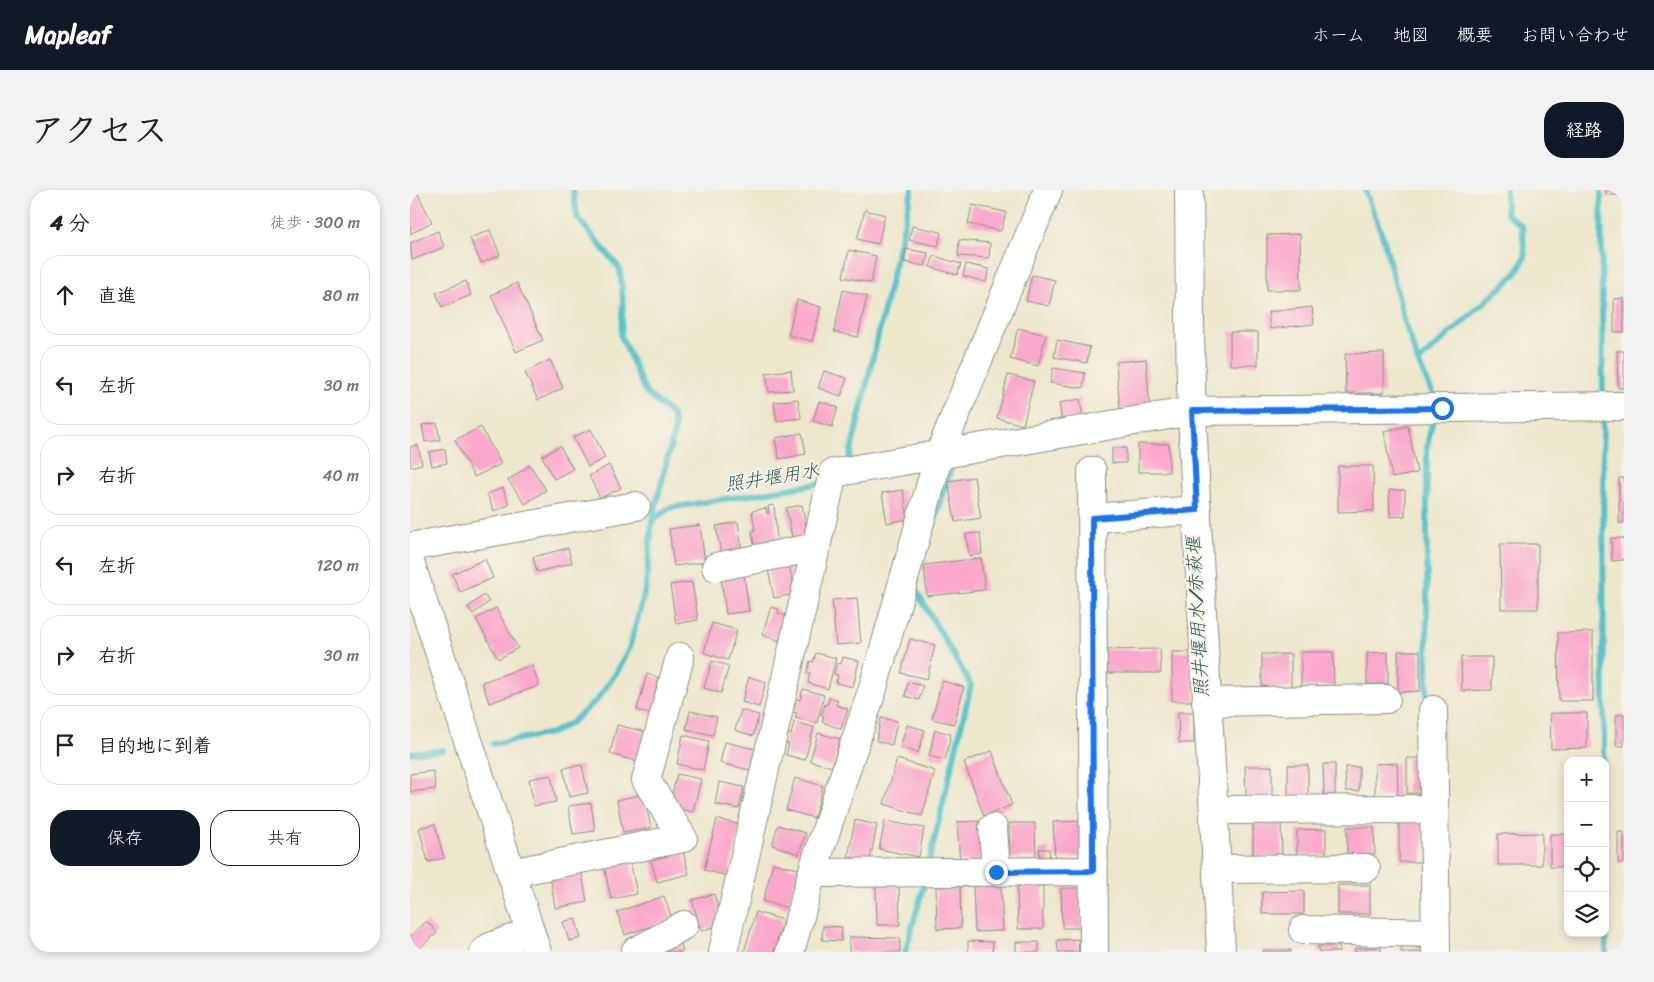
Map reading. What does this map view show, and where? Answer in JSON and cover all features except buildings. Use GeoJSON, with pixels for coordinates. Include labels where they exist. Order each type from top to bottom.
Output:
{"type":"FeatureCollection","features":[{"type":"Feature","properties":{"kind":"street"},"geometry":{"type":"LineString","coordinates":[[790,952],[812,873],[873,688],[939,455],[1048,190]]}},
{"type":"Feature","properties":{"kind":"street"},"geometry":{"type":"LineString","coordinates":[[1189,190],[1192,411],[1206,702],[1215,810],[1221,952]]}},
{"type":"Feature","properties":{"kind":"street"},"geometry":{"type":"LineString","coordinates":[[723,952],[833,473],[1192,411],[1624,406]]}},
{"type":"Feature","properties":{"kind":"street"},"geometry":{"type":"LineString","coordinates":[[1092,471],[1094,952]]}},
{"type":"Feature","properties":{"kind":"street"},"geometry":{"type":"LineString","coordinates":[[410,548],[636,506]]}},
{"type":"Feature","properties":{"kind":"street"},"geometry":{"type":"LineString","coordinates":[[1092,518],[1197,510]]}},
{"type":"Feature","properties":{"kind":"street"},"geometry":{"type":"LineString","coordinates":[[716,567],[816,547]]}},
{"type":"Feature","properties":{"kind":"street"},"geometry":{"type":"LineString","coordinates":[[410,562],[533,942],[490,947],[484,952]]}},
{"type":"Feature","properties":{"kind":"street"},"geometry":{"type":"LineString","coordinates":[[510,873],[684,838],[646,780],[680,657]]}},
{"type":"Feature","properties":{"kind":"street"},"geometry":{"type":"LineString","coordinates":[[1206,702],[1386,699]]}},
{"type":"Feature","properties":{"kind":"street"},"geometry":{"type":"LineString","coordinates":[[1303,930],[1436,942],[1433,710]]}},
{"type":"Feature","properties":{"kind":"street"},"geometry":{"type":"LineString","coordinates":[[1215,810],[1434,809]]}},
{"type":"Feature","properties":{"kind":"street"},"geometry":{"type":"LineString","coordinates":[[993,828],[996,872]]}},
{"type":"Feature","properties":{"kind":"street"},"geometry":{"type":"LineString","coordinates":[[1217,869],[1366,868]]}},
{"type":"Feature","properties":{"kind":"street"},"geometry":{"type":"LineString","coordinates":[[812,873],[1093,871]]}},
{"type":"Feature","properties":{"kind":"street"},"geometry":{"type":"LineString","coordinates":[[635,952],[684,925]]}},
{"type":"Feature","properties":{"kind":"waterway"},"geometry":{"type":"LineString","coordinates":[[573,190],[577,217],[620,269],[623,301],[621,336],[646,393],[672,414],[675,428],[652,521]]}},
{"type":"Feature","properties":{"kind":"waterway"},"geometry":{"type":"LineString","coordinates":[[848,464],[912,190]]}},
{"type":"Feature","properties":{"kind":"waterway"},"geometry":{"type":"LineString","coordinates":[[1365,190],[1384,240],[1404,319],[1418,362],[1435,398],[1434,402]]}},
{"type":"Feature","properties":{"kind":"waterway"},"geometry":{"type":"LineString","coordinates":[[1418,362],[1515,275],[1525,257],[1522,226],[1506,213],[1506,190]]}},
{"type":"Feature","properties":{"kind":"waterway"},"geometry":{"type":"LineString","coordinates":[[1601,190],[1603,399]]}},
{"type":"Feature","properties":{"kind":"waterway"},"geometry":{"type":"LineString","coordinates":[[1427,706],[1427,447],[1434,414]]}},
{"type":"Feature","properties":{"kind":"waterway"},"geometry":{"type":"LineString","coordinates":[[1603,414],[1604,757]]}},
{"type":"Feature","properties":{"kind":"waterway"},"geometry":{"type":"LineString","coordinates":[[933,526],[953,463]]}},
{"type":"Feature","properties":{"kind":"waterway","name":"照井堰用水"},"geometry":{"type":"LineString","coordinates":[[493,744],[552,733],[571,723],[597,700],[617,672],[629,649],[646,587],[652,521],[669,508],[824,483]]}},
{"type":"Feature","properties":{"kind":"waterway"},"geometry":{"type":"LineString","coordinates":[[916,581],[914,587],[971,685],[928,866]]}},
{"type":"Feature","properties":{"kind":"waterway","name":"照井堰用水"},"geometry":{"type":"LineString","coordinates":[[410,753],[443,750]]}},
{"type":"Feature","properties":{"kind":"waterway"},"geometry":{"type":"LineString","coordinates":[[905,952],[926,878]]}},
{"type":"Feature","properties":{"kind":"waterway"},"geometry":{"type":"LineString","coordinates":[[1606,937],[1606,952]]}},
{"type":"Feature","properties":{"kind":"route"},"geometry":{"type":"LineString","coordinates":[[996,872],[1093,871],[1092,518],[1197,510],[1192,411],[1442,408]]}},
{"type":"Feature","properties":{"kind":"water label","name":"照井堰用水/赤萩堰"},"geometry":{"type":"Point","coordinates":[1197,617]}}]}
